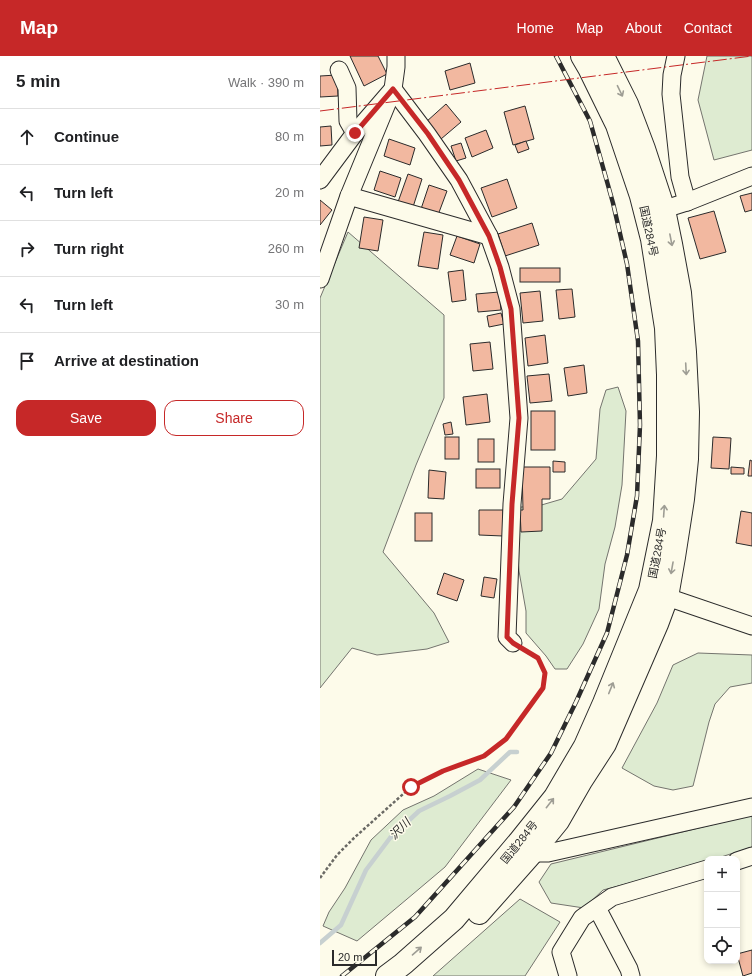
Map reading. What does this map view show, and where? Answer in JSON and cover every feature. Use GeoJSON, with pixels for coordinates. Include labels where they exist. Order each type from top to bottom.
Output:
{"type":"FeatureCollection","features":[{"type":"Feature","properties":{"kind":"highway","name":"国道284号"},"geometry":{"type":"LineString","coordinates":[[387,976],[403,964],[454,919],[526,848],[558,821],[581,781],[605,744],[657,624],[658,593],[674,557],[687,460],[688,412],[680,293],[655,212],[644,149],[627,104],[594,59]]}},
{"type":"Feature","properties":{"kind":"highway","name":"国道284号"},"geometry":{"type":"LineString","coordinates":[[411,976],[459,933],[480,911],[526,848]]}},
{"type":"Feature","properties":{"kind":"street"},"geometry":{"type":"LineString","coordinates":[[320,279],[349,196],[393,89],[396,56]]}},
{"type":"Feature","properties":{"kind":"street"},"geometry":{"type":"LineString","coordinates":[[676,56],[672,75],[671,94],[680,177],[687,202]]}},
{"type":"Feature","properties":{"kind":"street"},"geometry":{"type":"LineString","coordinates":[[340,70],[348,88],[348,121],[355,133]]}},
{"type":"Feature","properties":{"kind":"street"},"geometry":{"type":"LineString","coordinates":[[320,180],[355,133],[393,89]]}},
{"type":"Feature","properties":{"kind":"street"},"geometry":{"type":"LineString","coordinates":[[393,89],[428,134],[459,180],[489,236],[500,267],[511,309],[519,418],[512,504],[507,637],[513,643]]}},
{"type":"Feature","properties":{"kind":"street"},"geometry":{"type":"LineString","coordinates":[[655,212],[687,202],[752,176]]}},
{"type":"Feature","properties":{"kind":"street"},"geometry":{"type":"LineString","coordinates":[[349,196],[489,236]]}},
{"type":"Feature","properties":{"kind":"street"},"geometry":{"type":"LineString","coordinates":[[658,593],[752,626]]}},
{"type":"Feature","properties":{"kind":"street"},"geometry":{"type":"LineString","coordinates":[[526,848],[548,852],[752,807]]}},
{"type":"Feature","properties":{"kind":"street"},"geometry":{"type":"LineString","coordinates":[[740,860],[752,856]]}},
{"type":"Feature","properties":{"kind":"street"},"geometry":{"type":"LineString","coordinates":[[568,976],[561,952],[582,918],[612,897],[704,870]]}},
{"type":"Feature","properties":{"kind":"street"},"geometry":{"type":"LineString","coordinates":[[597,908],[631,976]]}},
{"type":"Feature","properties":{"kind":"path"},"geometry":{"type":"LineString","coordinates":[[320,878],[337,855],[354,838],[411,787],[443,771],[484,756],[506,739],[543,688],[545,673],[538,658],[513,643]]}},
{"type":"Feature","properties":{"kind":"green space"},"geometry":{"type":"Polygon","coordinates":[[[707,56],[752,56],[752,150],[714,160],[698,100],[707,56]]]}},
{"type":"Feature","properties":{"kind":"green space"},"geometry":{"type":"Polygon","coordinates":[[[348,232],[444,315],[444,398],[416,465],[383,552],[434,613],[449,642],[427,649],[377,655],[352,648],[320,688],[320,298],[348,232]]]}},
{"type":"Feature","properties":{"kind":"green space"},"geometry":{"type":"Polygon","coordinates":[[[618,387],[626,411],[622,485],[615,527],[605,564],[599,609],[583,644],[567,669],[555,669],[526,633],[526,611],[519,571],[516,535],[521,507],[538,506],[562,499],[596,459],[600,409],[606,390],[618,387]]]}},
{"type":"Feature","properties":{"kind":"green space"},"geometry":{"type":"Polygon","coordinates":[[[698,653],[752,655],[752,683],[730,687],[715,704],[693,786],[673,790],[654,786],[622,768],[657,703],[673,665],[698,653]]]}},
{"type":"Feature","properties":{"kind":"green space"},"geometry":{"type":"Polygon","coordinates":[[[478,769],[511,780],[445,867],[357,941],[323,926],[329,912],[345,888],[371,840],[403,810],[434,796],[478,769]]]}},
{"type":"Feature","properties":{"kind":"green space"},"geometry":{"type":"Polygon","coordinates":[[[752,815],[752,847],[724,856],[704,856],[704,863],[603,890],[584,908],[551,903],[539,882],[551,864],[752,815]]]}},
{"type":"Feature","properties":{"kind":"green space"},"geometry":{"type":"Polygon","coordinates":[[[520,899],[560,922],[525,976],[433,976],[520,899]]]}},
{"type":"Feature","properties":{"kind":"building"},"geometry":{"type":"Polygon","coordinates":[[[350,56],[378,56],[387,74],[364,86],[350,56]]]}},
{"type":"Feature","properties":{"kind":"building"},"geometry":{"type":"Polygon","coordinates":[[[470,63],[475,83],[450,90],[445,71],[470,63]]]}},
{"type":"Feature","properties":{"kind":"building"},"geometry":{"type":"Polygon","coordinates":[[[337,75],[338,96],[320,97],[320,76],[337,75]]]}},
{"type":"Feature","properties":{"kind":"building"},"geometry":{"type":"Polygon","coordinates":[[[446,104],[461,122],[441,139],[426,122],[446,104]]]}},
{"type":"Feature","properties":{"kind":"building"},"geometry":{"type":"Polygon","coordinates":[[[525,106],[534,139],[513,145],[504,112],[525,106]]]}},
{"type":"Feature","properties":{"kind":"building"},"geometry":{"type":"Polygon","coordinates":[[[331,126],[332,145],[320,146],[320,127],[331,126]]]}},
{"type":"Feature","properties":{"kind":"building"},"geometry":{"type":"Polygon","coordinates":[[[486,130],[493,148],[472,157],[465,138],[486,130]]]}},
{"type":"Feature","properties":{"kind":"building"},"geometry":{"type":"Polygon","coordinates":[[[389,139],[415,148],[410,165],[384,156],[389,139]]]}},
{"type":"Feature","properties":{"kind":"building"},"geometry":{"type":"Polygon","coordinates":[[[526,141],[529,149],[518,153],[515,145],[526,141]]]}},
{"type":"Feature","properties":{"kind":"building"},"geometry":{"type":"Polygon","coordinates":[[[461,143],[466,158],[456,161],[451,146],[461,143]]]}},
{"type":"Feature","properties":{"kind":"building"},"geometry":{"type":"Polygon","coordinates":[[[380,171],[401,178],[395,197],[374,190],[380,171]]]}},
{"type":"Feature","properties":{"kind":"building"},"geometry":{"type":"Polygon","coordinates":[[[408,174],[422,179],[413,207],[398,202],[408,174]]]}},
{"type":"Feature","properties":{"kind":"building"},"geometry":{"type":"Polygon","coordinates":[[[507,179],[517,208],[492,217],[481,188],[507,179]]]}},
{"type":"Feature","properties":{"kind":"building"},"geometry":{"type":"Polygon","coordinates":[[[429,185],[447,191],[438,215],[421,209],[429,185]]]}},
{"type":"Feature","properties":{"kind":"building"},"geometry":{"type":"Polygon","coordinates":[[[752,193],[752,210],[745,212],[740,196],[752,193]]]}},
{"type":"Feature","properties":{"kind":"building"},"geometry":{"type":"Polygon","coordinates":[[[320,200],[332,210],[320,225],[320,200]]]}},
{"type":"Feature","properties":{"kind":"building"},"geometry":{"type":"Polygon","coordinates":[[[714,211],[726,252],[700,259],[688,218],[714,211]]]}},
{"type":"Feature","properties":{"kind":"building"},"geometry":{"type":"Polygon","coordinates":[[[364,217],[383,220],[378,251],[359,248],[364,217]]]}},
{"type":"Feature","properties":{"kind":"building"},"geometry":{"type":"Polygon","coordinates":[[[532,223],[539,245],[505,256],[498,234],[532,223]]]}},
{"type":"Feature","properties":{"kind":"building"},"geometry":{"type":"Polygon","coordinates":[[[424,232],[443,235],[438,269],[418,266],[424,232]]]}},
{"type":"Feature","properties":{"kind":"building"},"geometry":{"type":"Polygon","coordinates":[[[457,236],[480,244],[474,263],[450,255],[457,236]]]}},
{"type":"Feature","properties":{"kind":"building"},"geometry":{"type":"Polygon","coordinates":[[[520,268],[560,268],[560,282],[520,282],[520,268]]]}},
{"type":"Feature","properties":{"kind":"building"},"geometry":{"type":"Polygon","coordinates":[[[463,270],[466,300],[452,302],[448,272],[463,270]]]}},
{"type":"Feature","properties":{"kind":"building"},"geometry":{"type":"Polygon","coordinates":[[[572,289],[575,317],[559,319],[556,290],[572,289]]]}},
{"type":"Feature","properties":{"kind":"building"},"geometry":{"type":"Polygon","coordinates":[[[540,291],[543,321],[523,323],[520,293],[540,291]]]}},
{"type":"Feature","properties":{"kind":"building"},"geometry":{"type":"Polygon","coordinates":[[[499,292],[501,310],[478,312],[476,294],[499,292]]]}},
{"type":"Feature","properties":{"kind":"building"},"geometry":{"type":"Polygon","coordinates":[[[501,313],[504,324],[489,327],[487,316],[501,313]]]}},
{"type":"Feature","properties":{"kind":"building"},"geometry":{"type":"Polygon","coordinates":[[[545,335],[548,363],[528,366],[525,338],[545,335]]]}},
{"type":"Feature","properties":{"kind":"building"},"geometry":{"type":"Polygon","coordinates":[[[490,342],[493,369],[473,371],[470,344],[490,342]]]}},
{"type":"Feature","properties":{"kind":"building"},"geometry":{"type":"Polygon","coordinates":[[[584,365],[587,393],[568,396],[564,368],[584,365]]]}},
{"type":"Feature","properties":{"kind":"building"},"geometry":{"type":"Polygon","coordinates":[[[549,374],[552,401],[530,403],[527,376],[549,374]]]}},
{"type":"Feature","properties":{"kind":"building"},"geometry":{"type":"Polygon","coordinates":[[[487,394],[490,422],[466,425],[463,397],[487,394]]]}},
{"type":"Feature","properties":{"kind":"building"},"geometry":{"type":"Polygon","coordinates":[[[531,411],[555,411],[555,450],[531,450],[531,411]]]}},
{"type":"Feature","properties":{"kind":"building"},"geometry":{"type":"Polygon","coordinates":[[[451,422],[453,434],[445,435],[443,424],[451,422]]]}},
{"type":"Feature","properties":{"kind":"building"},"geometry":{"type":"Polygon","coordinates":[[[445,437],[459,437],[459,459],[445,459],[445,437]]]}},
{"type":"Feature","properties":{"kind":"building"},"geometry":{"type":"Polygon","coordinates":[[[713,437],[731,438],[729,469],[711,468],[713,437]]]}},
{"type":"Feature","properties":{"kind":"building"},"geometry":{"type":"Polygon","coordinates":[[[478,439],[494,439],[494,462],[478,462],[478,439]]]}},
{"type":"Feature","properties":{"kind":"building"},"geometry":{"type":"Polygon","coordinates":[[[750,460],[752,461],[752,476],[748,476],[750,460]]]}},
{"type":"Feature","properties":{"kind":"building"},"geometry":{"type":"Polygon","coordinates":[[[553,461],[565,462],[565,472],[553,472],[553,461]]]}},
{"type":"Feature","properties":{"kind":"building"},"geometry":{"type":"Polygon","coordinates":[[[522,467],[550,467],[550,499],[542,499],[542,531],[521,532],[520,510],[523,510],[522,467]]]}},
{"type":"Feature","properties":{"kind":"building"},"geometry":{"type":"Polygon","coordinates":[[[731,467],[744,468],[744,474],[731,474],[731,467]]]}},
{"type":"Feature","properties":{"kind":"building"},"geometry":{"type":"Polygon","coordinates":[[[476,469],[500,469],[500,488],[476,488],[476,469]]]}},
{"type":"Feature","properties":{"kind":"building"},"geometry":{"type":"Polygon","coordinates":[[[429,470],[446,472],[444,499],[428,498],[429,470]]]}},
{"type":"Feature","properties":{"kind":"building"},"geometry":{"type":"Polygon","coordinates":[[[479,510],[503,510],[503,536],[479,535],[479,510]]]}},
{"type":"Feature","properties":{"kind":"building"},"geometry":{"type":"Polygon","coordinates":[[[741,511],[752,513],[752,546],[736,543],[741,511]]]}},
{"type":"Feature","properties":{"kind":"building"},"geometry":{"type":"Polygon","coordinates":[[[415,513],[432,513],[432,541],[415,541],[415,513]]]}},
{"type":"Feature","properties":{"kind":"building"},"geometry":{"type":"Polygon","coordinates":[[[444,573],[464,580],[457,601],[437,594],[444,573]]]}},
{"type":"Feature","properties":{"kind":"building"},"geometry":{"type":"Polygon","coordinates":[[[484,577],[497,579],[494,598],[481,596],[484,577]]]}},
{"type":"Feature","properties":{"kind":"building"},"geometry":{"type":"Polygon","coordinates":[[[752,950],[752,973],[743,976],[740,964],[740,953],[752,950]]]}},
{"type":"Feature","properties":{"kind":"waterway","name":"沢川"},"geometry":{"type":"LineString","coordinates":[[320,943],[341,925],[366,870],[390,838],[419,811],[480,780],[510,752],[517,752]]}},
{"type":"Feature","properties":{"kind":"railway"},"geometry":{"type":"LineString","coordinates":[[342,976],[415,917],[514,807],[551,753],[607,633],[627,555],[637,496],[640,425],[638,341],[627,264],[613,203],[590,121],[556,56]]}},
{"type":"Feature","properties":{"kind":"power"},"geometry":{"type":"LineString","coordinates":[[320,111],[752,56]]}},
{"type":"Feature","properties":{"kind":"route"},"geometry":{"type":"LineString","coordinates":[[355,133],[393,89],[428,134],[459,180],[489,236],[500,267],[511,309],[519,418],[512,504],[507,637],[513,643],[538,658],[545,673],[543,688],[506,739],[484,756],[443,771],[411,787]]}}]}
